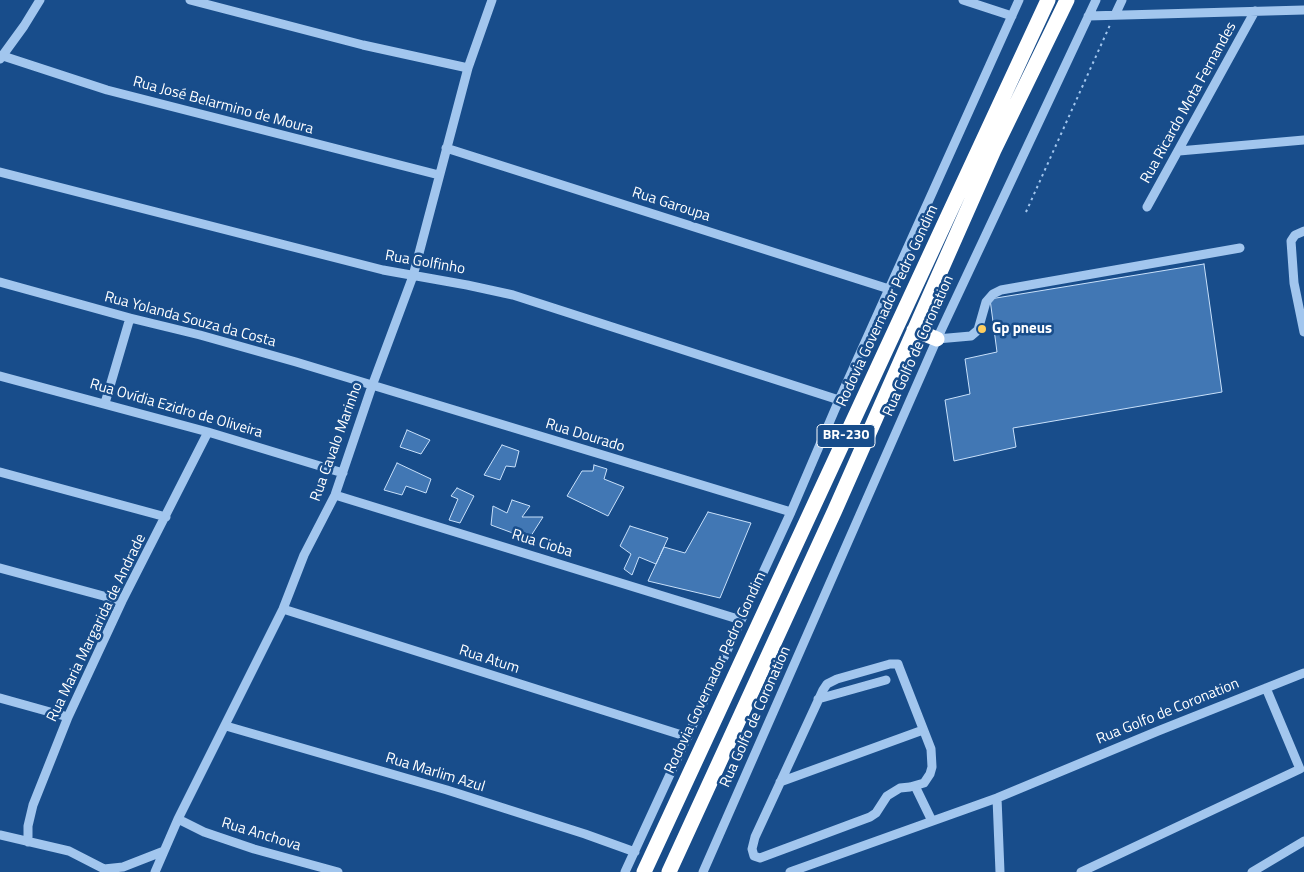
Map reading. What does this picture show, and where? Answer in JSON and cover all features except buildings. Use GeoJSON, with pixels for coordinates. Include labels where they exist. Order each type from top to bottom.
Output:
{"type":"FeatureCollection","features":[{"type":"Feature","properties":{"kind":"highway","name":"Rodovia Governador Pedro Gondim"},"geometry":{"type":"LineString","coordinates":[[644,872],[1048,0]]}},
{"type":"Feature","properties":{"kind":"highway","name":"BR-230"},"geometry":{"type":"LineString","coordinates":[[669,872],[835,510],[994,150],[1067,0]]}},
{"type":"Feature","properties":{"kind":"highway"},"geometry":{"type":"LineString","coordinates":[[914,330],[937,339]]}},
{"type":"Feature","properties":{"kind":"street"},"geometry":{"type":"LineString","coordinates":[[1,57],[40,0]]}},
{"type":"Feature","properties":{"kind":"street"},"geometry":{"type":"LineString","coordinates":[[190,0],[363,45],[468,68]]}},
{"type":"Feature","properties":{"kind":"street","name":"Rua Cavalo Marinho"},"geometry":{"type":"LineString","coordinates":[[155,872],[178,819],[283,609],[304,555],[335,496],[372,386],[413,276],[468,68],[492,0]]}},
{"type":"Feature","properties":{"kind":"street"},"geometry":{"type":"LineString","coordinates":[[963,0],[1012,16]]}},
{"type":"Feature","properties":{"kind":"street"},"geometry":{"type":"LineString","coordinates":[[625,872],[791,512],[888,289],[1019,0]]}},
{"type":"Feature","properties":{"kind":"street","name":"Rua Golfo de Coronation"},"geometry":{"type":"LineString","coordinates":[[703,872],[937,339],[1096,0]]}},
{"type":"Feature","properties":{"kind":"street"},"geometry":{"type":"LineString","coordinates":[[1115,15],[1122,0]]}},
{"type":"Feature","properties":{"kind":"street"},"geometry":{"type":"LineString","coordinates":[[1088,16],[1304,10]]}},
{"type":"Feature","properties":{"kind":"street","name":"Rua Ricardo Mota Fernandes"},"geometry":{"type":"LineString","coordinates":[[1147,207],[1255,11]]}},
{"type":"Feature","properties":{"kind":"street","name":"Rua José Belarmino de Moura"},"geometry":{"type":"LineString","coordinates":[[1,57],[107,90],[439,175]]}},
{"type":"Feature","properties":{"kind":"street"},"geometry":{"type":"LineString","coordinates":[[1179,152],[1304,141]]}},
{"type":"Feature","properties":{"kind":"street","name":"Rua Garoupa"},"geometry":{"type":"LineString","coordinates":[[446,148],[888,289]]}},
{"type":"Feature","properties":{"kind":"street","name":"Rua Golfinho"},"geometry":{"type":"LineString","coordinates":[[0,172],[373,268],[467,284],[513,295],[839,400]]}},
{"type":"Feature","properties":{"kind":"street"},"geometry":{"type":"LineString","coordinates":[[1304,231],[1295,235],[1291,241],[1291,251],[1294,282],[1304,332]]}},
{"type":"Feature","properties":{"kind":"street"},"geometry":{"type":"LineString","coordinates":[[937,339],[971,336],[978,330],[986,302],[993,294],[1001,290],[1240,248]]}},
{"type":"Feature","properties":{"kind":"street","name":"Rua Yolanda Souza da Costa"},"geometry":{"type":"LineString","coordinates":[[0,282],[200,335],[372,386]]}},
{"type":"Feature","properties":{"kind":"street"},"geometry":{"type":"LineString","coordinates":[[105,403],[130,318]]}},
{"type":"Feature","properties":{"kind":"street","name":"Rua Ovídia Ezidro de Oliveira"},"geometry":{"type":"LineString","coordinates":[[0,376],[208,432],[343,473]]}},
{"type":"Feature","properties":{"kind":"street","name":"Rua Dourado"},"geometry":{"type":"LineString","coordinates":[[372,386],[791,512]]}},
{"type":"Feature","properties":{"kind":"street","name":"Rua Maria Margarida de Andrade"},"geometry":{"type":"LineString","coordinates":[[28,842],[28,826],[33,804],[68,717],[122,601],[208,432]]}},
{"type":"Feature","properties":{"kind":"street"},"geometry":{"type":"LineString","coordinates":[[0,472],[166,517]]}},
{"type":"Feature","properties":{"kind":"street","name":"Rua Cioba"},"geometry":{"type":"LineString","coordinates":[[335,496],[741,620]]}},
{"type":"Feature","properties":{"kind":"street"},"geometry":{"type":"LineString","coordinates":[[0,568],[122,601]]}},
{"type":"Feature","properties":{"kind":"street","name":"Rua Atum"},"geometry":{"type":"LineString","coordinates":[[283,609],[688,737]]}},
{"type":"Feature","properties":{"kind":"street"},"geometry":{"type":"LineString","coordinates":[[890,664],[898,664],[924,730],[931,749],[932,767],[924,783],[900,788],[887,796],[876,813],[870,817],[760,858],[754,856],[752,849],[755,837],[827,684],[837,679],[890,664]]}},
{"type":"Feature","properties":{"kind":"street","name":"Rua Golfo de Coronation"},"geometry":{"type":"LineString","coordinates":[[790,872],[997,798],[1304,673]]}},
{"type":"Feature","properties":{"kind":"street"},"geometry":{"type":"LineString","coordinates":[[818,700],[886,680]]}},
{"type":"Feature","properties":{"kind":"street"},"geometry":{"type":"LineString","coordinates":[[1081,872],[1300,769],[1266,688]]}},
{"type":"Feature","properties":{"kind":"street"},"geometry":{"type":"LineString","coordinates":[[0,698],[68,717]]}},
{"type":"Feature","properties":{"kind":"street","name":"Rua Marlim Azul"},"geometry":{"type":"LineString","coordinates":[[226,726],[456,793],[635,852]]}},
{"type":"Feature","properties":{"kind":"street"},"geometry":{"type":"LineString","coordinates":[[780,782],[924,730]]}},
{"type":"Feature","properties":{"kind":"street"},"geometry":{"type":"LineString","coordinates":[[915,786],[932,821]]}},
{"type":"Feature","properties":{"kind":"street"},"geometry":{"type":"LineString","coordinates":[[997,798],[1000,872]]}},
{"type":"Feature","properties":{"kind":"street","name":"Rua Anchova"},"geometry":{"type":"LineString","coordinates":[[178,819],[204,832],[254,849],[338,872]]}},
{"type":"Feature","properties":{"kind":"street"},"geometry":{"type":"LineString","coordinates":[[0,835],[69,851],[107,870],[124,867],[164,850]]}},
{"type":"Feature","properties":{"kind":"street"},"geometry":{"type":"LineString","coordinates":[[1252,872],[1304,841]]}},
{"type":"Feature","properties":{"kind":"path"},"geometry":{"type":"LineString","coordinates":[[1026,212],[1115,15]]}},
{"type":"Feature","properties":{"kind":"place","name":"Gp pneus"},"geometry":{"type":"Point","coordinates":[982,329]}}]}
